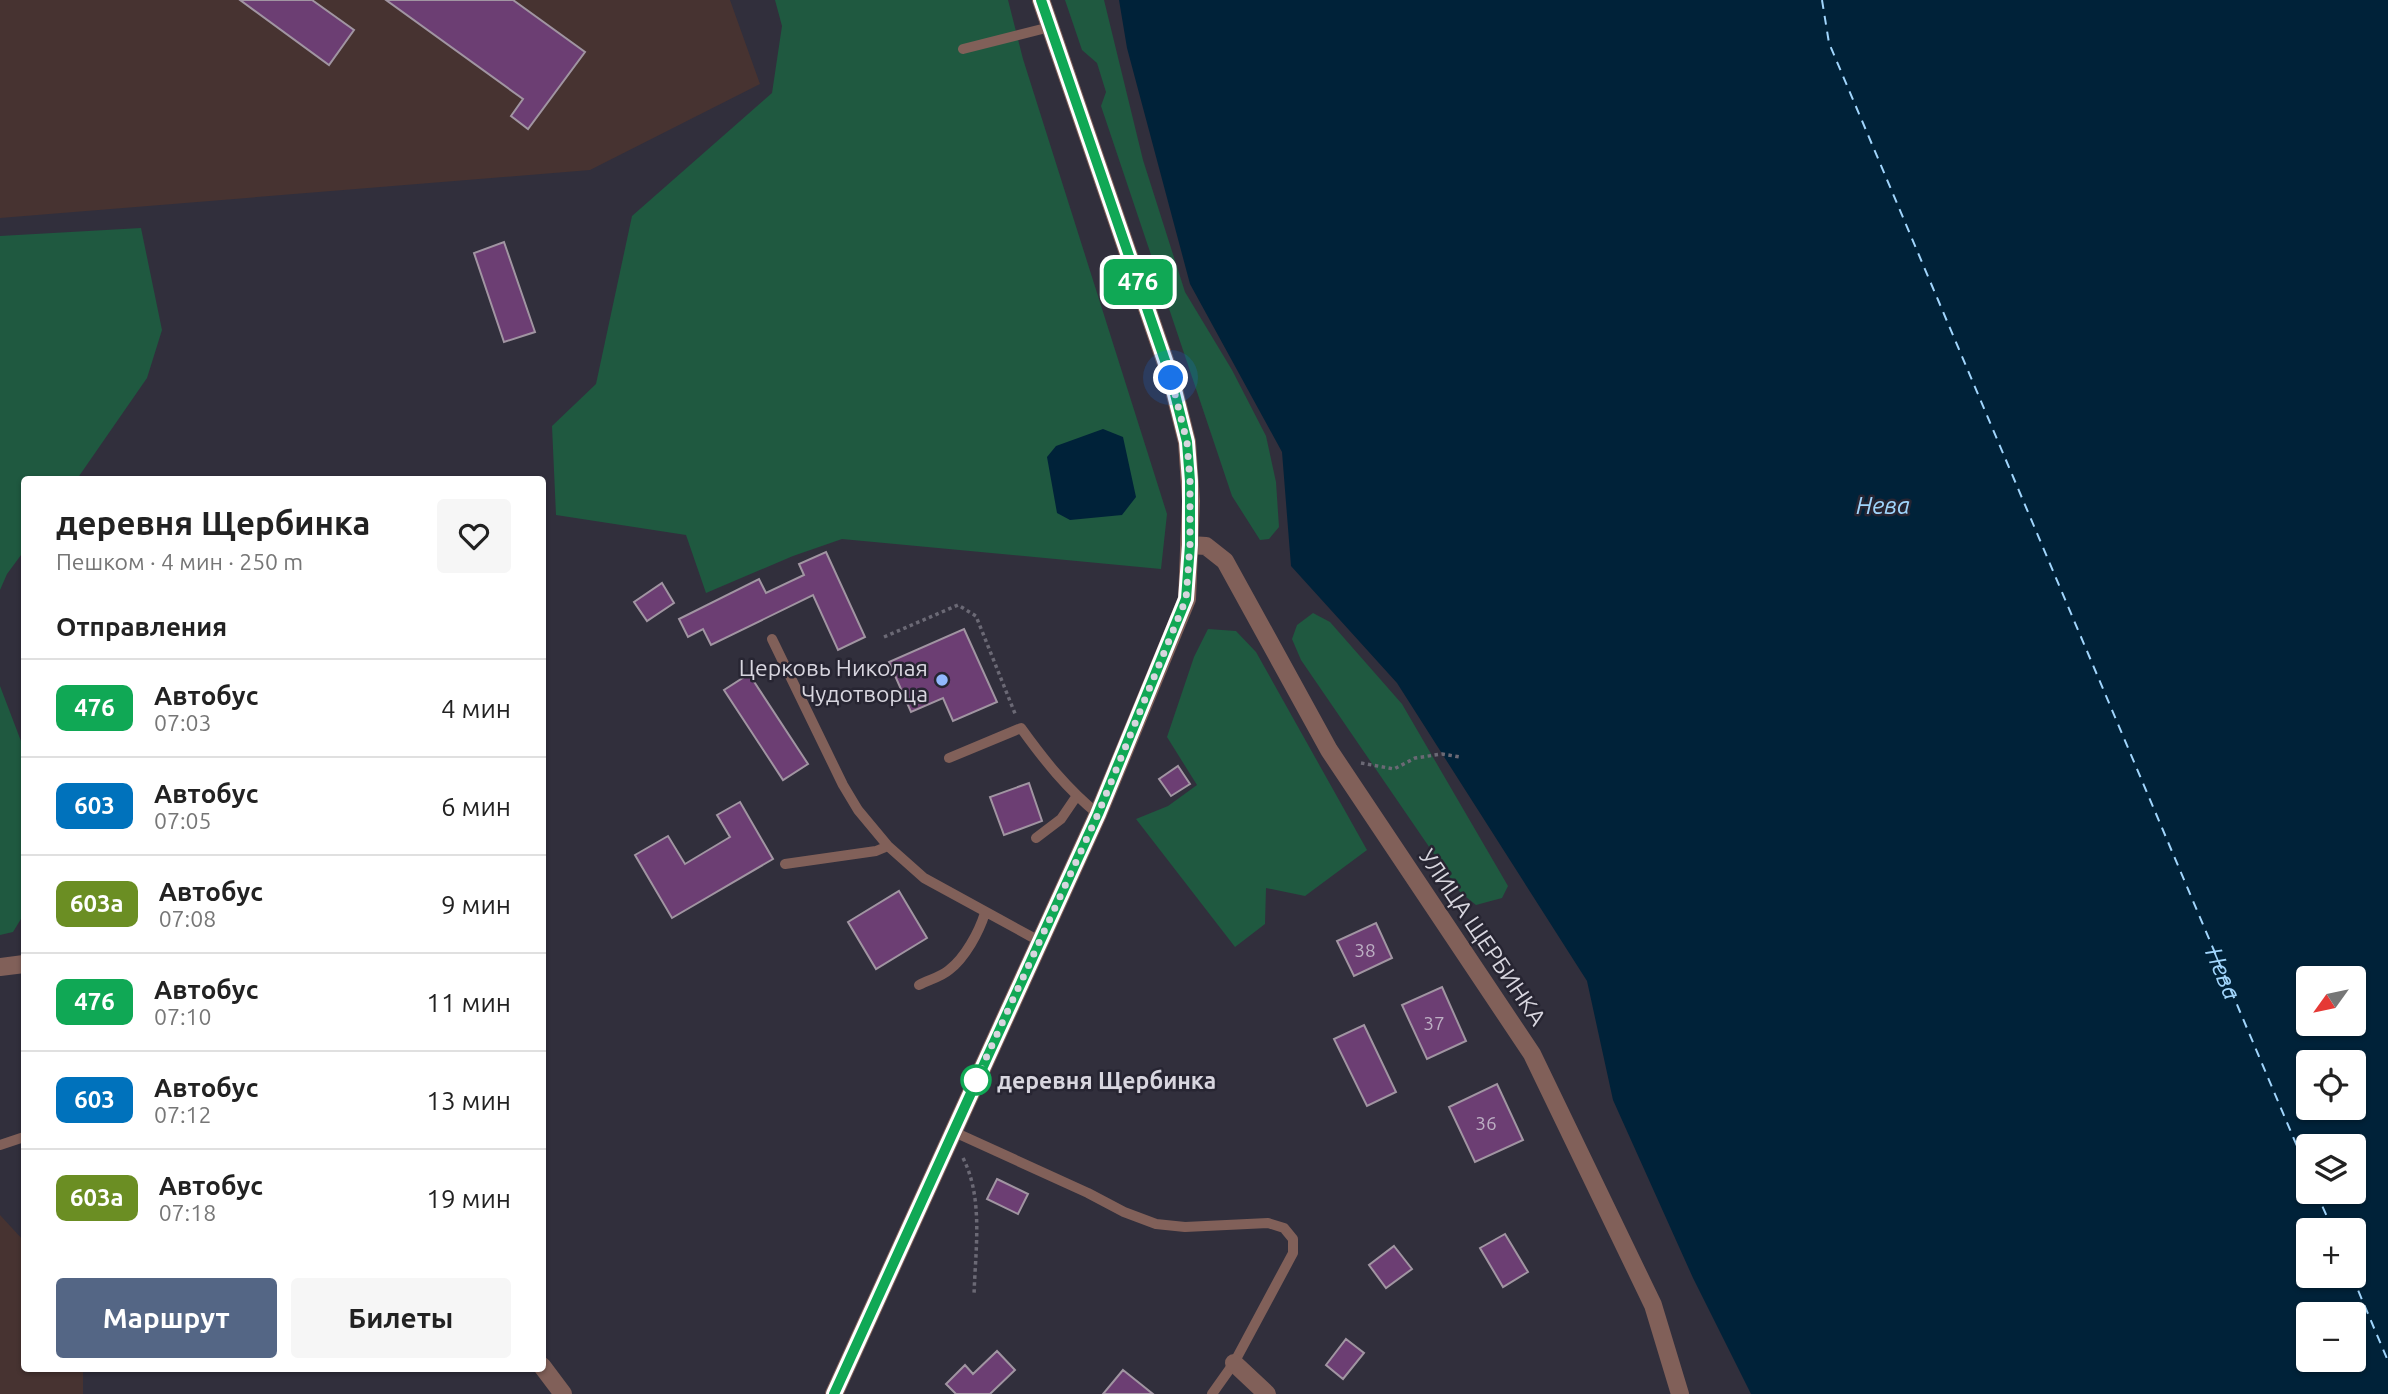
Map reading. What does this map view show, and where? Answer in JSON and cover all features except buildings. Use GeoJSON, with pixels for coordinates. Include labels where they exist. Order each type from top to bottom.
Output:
{"type":"FeatureCollection","features":[{"type":"Feature","properties":{"kind":"street"},"geometry":{"type":"LineString","coordinates":[[834,1394],[1098,814],[1186,599],[1191,501],[1187,442],[1171,378],[1041,0]]}},
{"type":"Feature","properties":{"kind":"street","name":"УЛИЦА ЩЕРБИНКА"},"geometry":{"type":"LineString","coordinates":[[1190,545],[1206,545],[1225,561],[1290,684],[1337,762],[1532,1054],[1653,1304],[1680,1394]]}},
{"type":"Feature","properties":{"kind":"street"},"geometry":{"type":"LineString","coordinates":[[0,967],[21,964]]}},
{"type":"Feature","properties":{"kind":"street"},"geometry":{"type":"LineString","coordinates":[[1234,1363],[1267,1394]]}},
{"type":"Feature","properties":{"kind":"street"},"geometry":{"type":"LineString","coordinates":[[546,1371],[563,1394]]}},
{"type":"Feature","properties":{"kind":"lane"},"geometry":{"type":"LineString","coordinates":[[962,50],[1050,27]]}},
{"type":"Feature","properties":{"kind":"lane"},"geometry":{"type":"LineString","coordinates":[[772,639],[844,786],[858,810],[888,845],[924,878],[1041,942]]}},
{"type":"Feature","properties":{"kind":"lane"},"geometry":{"type":"LineString","coordinates":[[949,758],[1021,728],[1048,766],[1076,797],[1098,814]]}},
{"type":"Feature","properties":{"kind":"lane"},"geometry":{"type":"LineString","coordinates":[[1035,838],[1061,818],[1076,797]]}},
{"type":"Feature","properties":{"kind":"lane"},"geometry":{"type":"LineString","coordinates":[[785,864],[876,850],[888,845]]}},
{"type":"Feature","properties":{"kind":"lane"},"geometry":{"type":"LineString","coordinates":[[919,985],[953,966],[981,926],[985,913]]}},
{"type":"Feature","properties":{"kind":"lane"},"geometry":{"type":"LineString","coordinates":[[951,1133],[1156,1224],[1185,1227],[1268,1223],[1284,1228],[1293,1239],[1293,1253],[1234,1363],[1212,1394]]}},
{"type":"Feature","properties":{"kind":"lane"},"geometry":{"type":"LineString","coordinates":[[0,1145],[21,1138]]}},
{"type":"Feature","properties":{"kind":"path"},"geometry":{"type":"LineString","coordinates":[[884,637],[958,604],[975,616],[1021,728]]}},
{"type":"Feature","properties":{"kind":"path"},"geometry":{"type":"LineString","coordinates":[[1337,762],[1363,763],[1394,769],[1415,758],[1442,754],[1460,757]]}},
{"type":"Feature","properties":{"kind":"path"},"geometry":{"type":"LineString","coordinates":[[951,1133],[971,1175],[975,1210],[974,1296]]}},
{"type":"Feature","properties":{"kind":"shaded area"},"geometry":{"type":"Polygon","coordinates":[[[0,0],[730,0],[760,84],[590,170],[0,218],[0,0]]]}},
{"type":"Feature","properties":{"kind":"shaded area"},"geometry":{"type":"Polygon","coordinates":[[[0,1215],[21,1238],[21,1372],[83,1372],[83,1394],[0,1394],[0,1215]]]}},
{"type":"Feature","properties":{"kind":"green space"},"geometry":{"type":"Polygon","coordinates":[[[775,0],[1008,0],[1023,59],[1167,514],[1161,569],[842,539],[793,556],[706,593],[686,535],[556,515],[552,426],[596,384],[632,216],[772,93],[782,26],[775,0]]]}},
{"type":"Feature","properties":{"kind":"green space"},"geometry":{"type":"Polygon","coordinates":[[[1065,0],[1104,0],[1143,160],[1185,292],[1232,370],[1266,436],[1276,482],[1279,527],[1269,539],[1260,540],[1232,496],[1101,106],[1106,92],[1097,63],[1082,50],[1065,0]]]}},
{"type":"Feature","properties":{"kind":"green space"},"geometry":{"type":"Polygon","coordinates":[[[141,228],[162,330],[147,378],[79,476],[21,476],[21,555],[7,574],[0,590],[0,236],[141,228]]]}},
{"type":"Feature","properties":{"kind":"green space"},"geometry":{"type":"Polygon","coordinates":[[[1313,613],[1330,622],[1402,704],[1508,886],[1502,898],[1476,905],[1460,892],[1301,660],[1292,639],[1297,625],[1313,613]]]}},
{"type":"Feature","properties":{"kind":"green space"},"geometry":{"type":"Polygon","coordinates":[[[1208,629],[1236,631],[1256,652],[1367,850],[1305,896],[1266,888],[1265,924],[1235,947],[1136,819],[1168,806],[1197,785],[1167,737],[1194,657],[1208,629]]]}},
{"type":"Feature","properties":{"kind":"green space"},"geometry":{"type":"Polygon","coordinates":[[[0,686],[21,741],[21,919],[13,932],[0,935],[0,686]]]}},
{"type":"Feature","properties":{"kind":"water","name":"Нева"},"geometry":{"type":"Polygon","coordinates":[[[1119,0],[2388,0],[2388,1394],[1751,1394],[1693,1278],[1613,1100],[1587,981],[1397,683],[1291,566],[1282,452],[1190,284],[1127,48],[1119,0]]]}},
{"type":"Feature","properties":{"kind":"water"},"geometry":{"type":"Polygon","coordinates":[[[1103,429],[1123,437],[1136,497],[1122,515],[1070,520],[1057,513],[1047,457],[1056,446],[1103,429]]]}},
{"type":"Feature","properties":{"kind":"ferry route"},"geometry":{"type":"LineString","coordinates":[[1822,0],[1829,43],[2296,1144]]}},
{"type":"Feature","properties":{"kind":"ferry route"},"geometry":{"type":"LineString","coordinates":[[2321,1204],[2328,1218]]}},
{"type":"Feature","properties":{"kind":"ferry route"},"geometry":{"type":"LineString","coordinates":[[2357,1288],[2388,1361]]}},
{"type":"Feature","properties":{"kind":"bus line","name":"476"},"geometry":{"type":"LineString","coordinates":[[834,1394],[1098,814],[1186,599],[1191,501],[1187,442],[1171,378],[1041,0]]}},
{"type":"Feature","properties":{"kind":"place","name":"Церковь Николая Чудотворца"},"geometry":{"type":"Point","coordinates":[942,680]}},
{"type":"Feature","properties":{"kind":"place","name":"деревня Щербинка"},"geometry":{"type":"Point","coordinates":[976,1080]}},
{"type":"Feature","properties":{"kind":"route"},"geometry":{"type":"LineString","coordinates":[[976,1080],[1098,814],[1186,599],[1190,545],[1190,481],[1187,442],[1171,378]]}}]}
